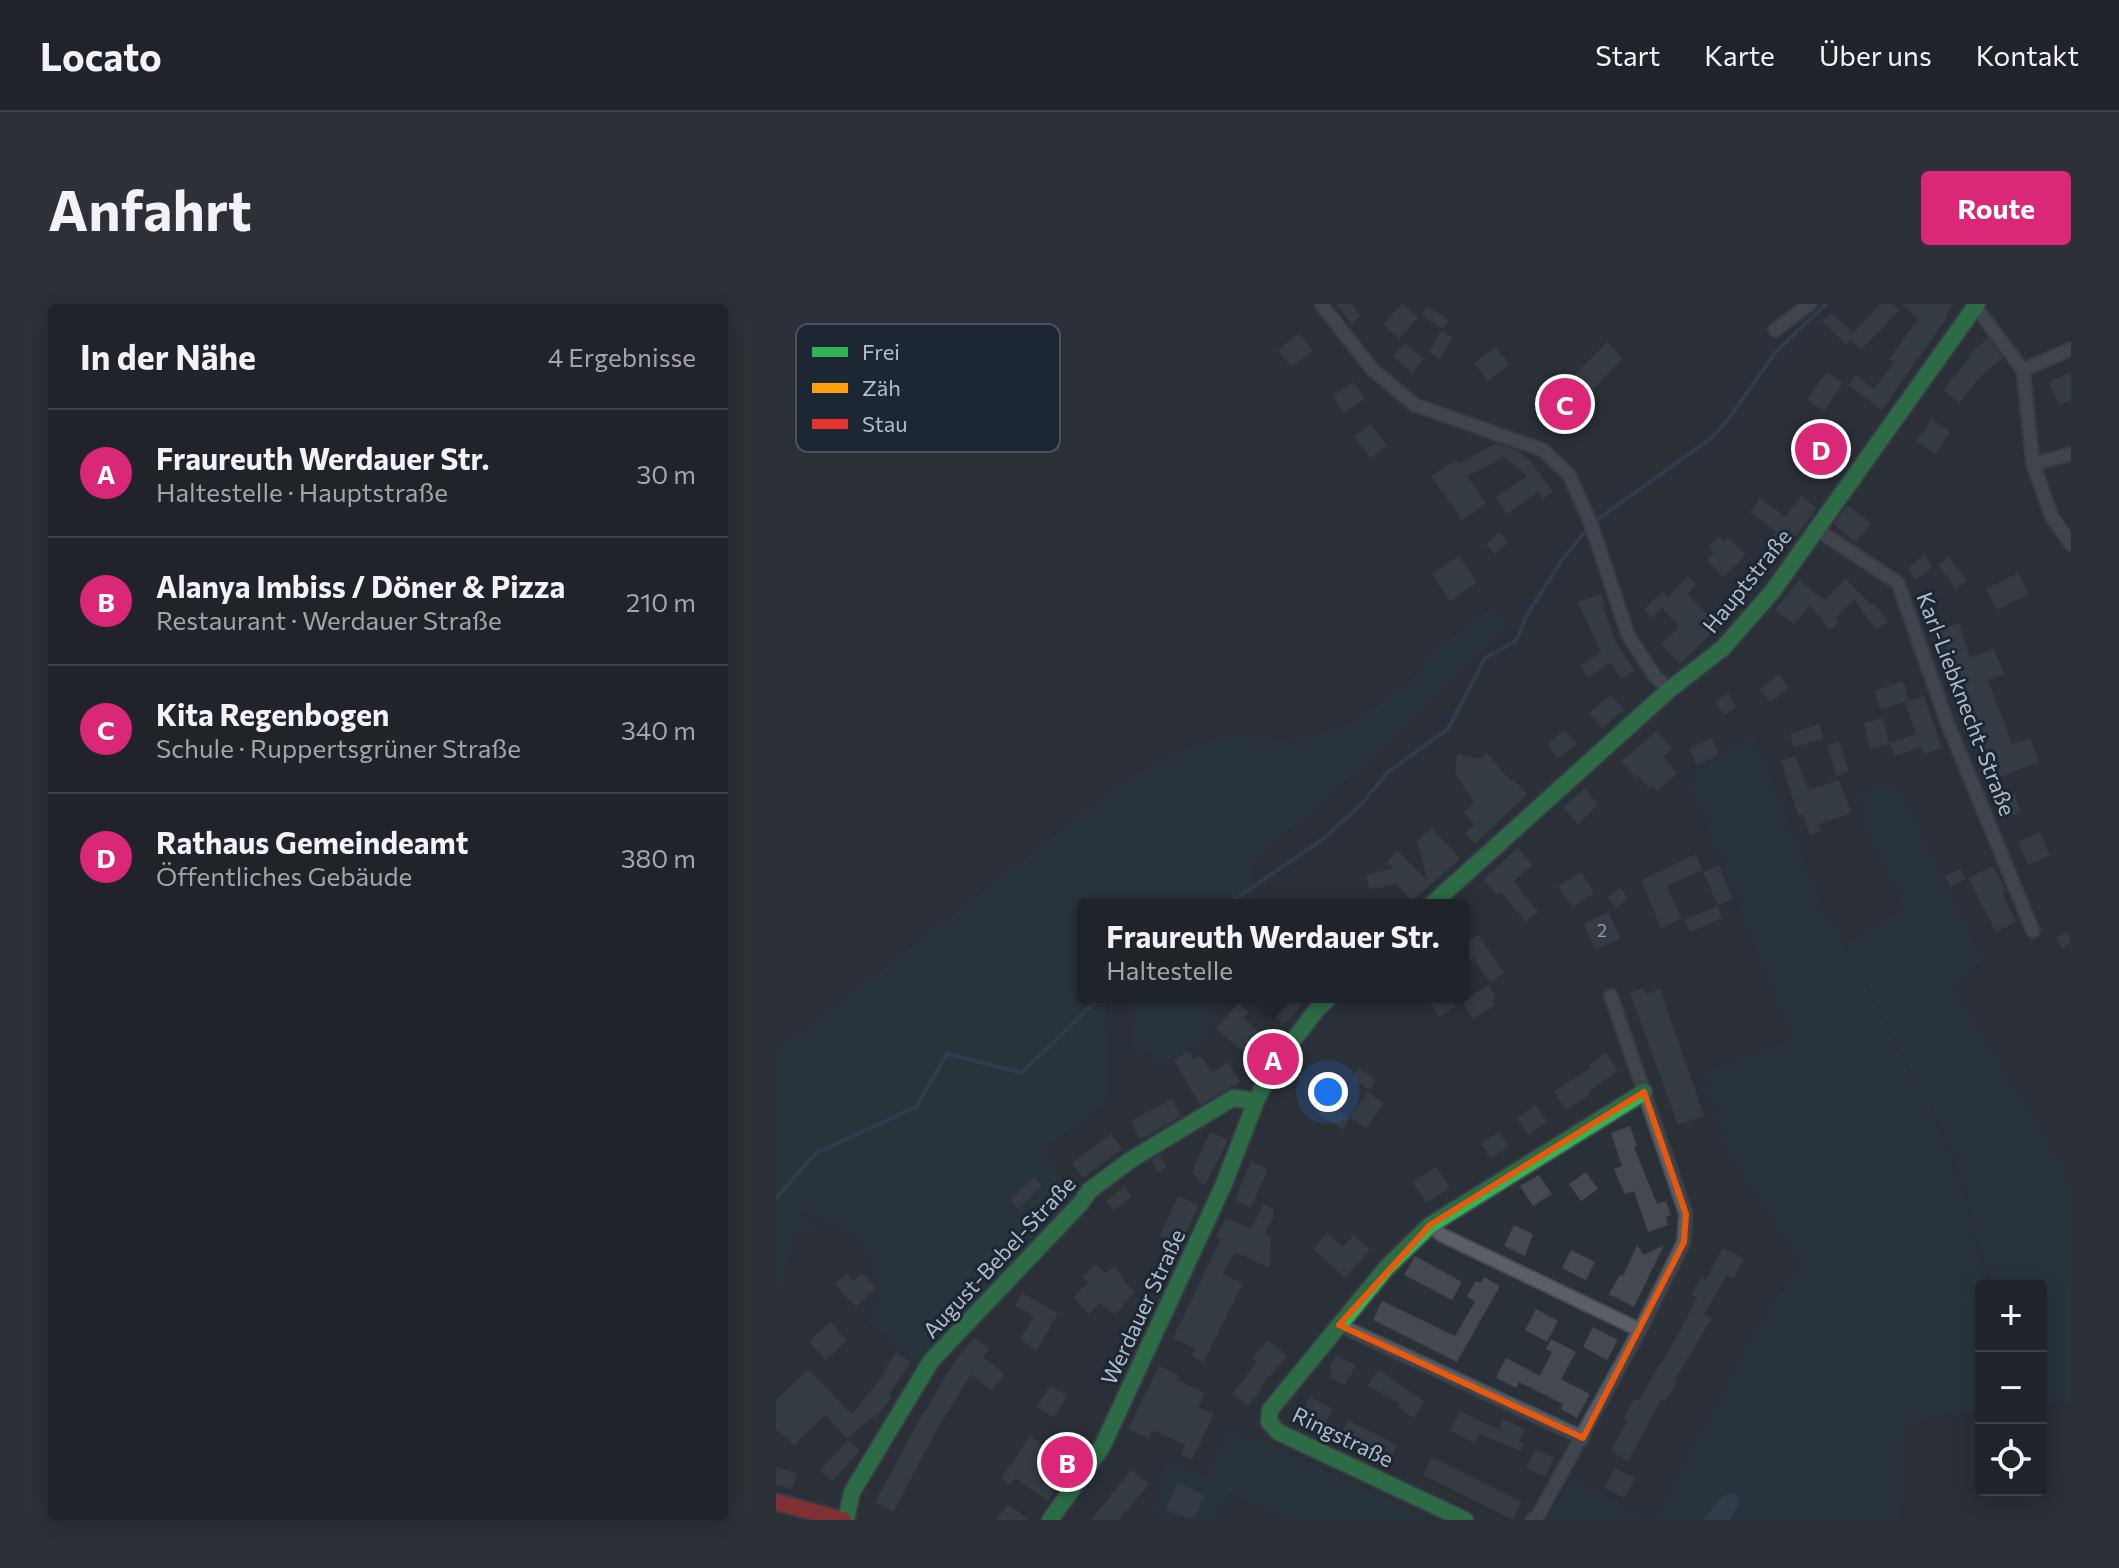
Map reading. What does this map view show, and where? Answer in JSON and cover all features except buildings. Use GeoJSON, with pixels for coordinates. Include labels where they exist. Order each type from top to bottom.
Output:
{"type":"FeatureCollection","features":[{"type":"Feature","properties":{"kind":"main road","name":"Hauptstraße"},"geometry":{"type":"LineString","coordinates":[[1438,899],[1669,690],[1723,648],[1772,592],[1976,305]]}},
{"type":"Feature","properties":{"kind":"main road"},"geometry":{"type":"LineString","coordinates":[[1256,1101],[1276,1063],[1323,1003]]}},
{"type":"Feature","properties":{"kind":"main road","name":"Ringstraße"},"geometry":{"type":"LineString","coordinates":[[1465,1520],[1278,1432],[1269,1422],[1270,1410],[1387,1267],[1430,1225],[1644,1092]]}},
{"type":"Feature","properties":{"kind":"main road","name":"August-Bebel-Straße"},"geometry":{"type":"LineString","coordinates":[[844,1520],[852,1492],[931,1361],[1090,1190],[1132,1159],[1233,1098],[1256,1101]]}},
{"type":"Feature","properties":{"kind":"main road","name":"Werdauer Straße"},"geometry":{"type":"LineString","coordinates":[[1050,1520],[1102,1447],[1224,1184],[1256,1101]]}},
{"type":"Feature","properties":{"kind":"main road"},"geometry":{"type":"LineString","coordinates":[[776,1502],[844,1520]]}},
{"type":"Feature","properties":{"kind":"street"},"geometry":{"type":"LineString","coordinates":[[1321,304],[1373,370],[1415,405],[1543,450],[1569,475],[1591,524],[1628,635],[1654,675],[1669,690]]}},
{"type":"Feature","properties":{"kind":"street"},"geometry":{"type":"LineString","coordinates":[[1775,330],[1810,304]]}},
{"type":"Feature","properties":{"kind":"street"},"geometry":{"type":"LineString","coordinates":[[1976,305],[2023,370],[2033,464],[2052,517],[2071,544]]}},
{"type":"Feature","properties":{"kind":"street"},"geometry":{"type":"LineString","coordinates":[[2023,370],[2071,349]]}},
{"type":"Feature","properties":{"kind":"street"},"geometry":{"type":"LineString","coordinates":[[2033,464],[2071,454]]}},
{"type":"Feature","properties":{"kind":"street","name":"Karl-Liebknecht-Straße"},"geometry":{"type":"LineString","coordinates":[[1816,529],[1898,583],[1947,722],[2033,931]]}},
{"type":"Feature","properties":{"kind":"street"},"geometry":{"type":"LineString","coordinates":[[1552,1520],[1536,1517],[1583,1438],[1684,1242],[1686,1214],[1611,996]]}},
{"type":"Feature","properties":{"kind":"street"},"geometry":{"type":"LineString","coordinates":[[1430,1225],[1442,1235],[1640,1330]]}},
{"type":"Feature","properties":{"kind":"street"},"geometry":{"type":"LineString","coordinates":[[1339,1325],[1583,1438]]}},
{"type":"Feature","properties":{"kind":"highlighted area"},"geometry":{"type":"Polygon","coordinates":[[[1644,1092],[1686,1214],[1684,1242],[1583,1438],[1339,1325],[1430,1225],[1644,1092]]]}},
{"type":"Feature","properties":{"kind":"green space"},"geometry":{"type":"Polygon","coordinates":[[[1492,608],[1505,623],[1397,735],[1250,862],[1253,899],[1077,899],[1077,1003],[1106,1003],[1107,1100],[1041,1151],[1077,1201],[923,1365],[868,1322],[885,1293],[858,1234],[788,1202],[816,1233],[794,1227],[776,1293],[776,1053],[1113,791],[1157,764],[1197,746],[1232,736],[1296,743],[1350,726],[1404,688],[1443,645],[1492,608]]]}},
{"type":"Feature","properties":{"kind":"green space"},"geometry":{"type":"Polygon","coordinates":[[[1753,735],[1823,910],[1931,1112],[1967,1208],[1984,1280],[1975,1280],[1975,1410],[1901,1421],[1899,1520],[1656,1520],[1771,1307],[1804,1262],[1736,1163],[1703,1075],[1795,1040],[1689,778],[1753,735]]]}},
{"type":"Feature","properties":{"kind":"green space"},"geometry":{"type":"Polygon","coordinates":[[[1892,781],[1981,961],[1951,987],[2060,1166],[2071,1193],[2071,1401],[2047,1404],[2047,1280],[1990,1280],[1970,1198],[1943,1127],[1846,946],[1906,910],[1856,799],[1892,781]]]}},
{"type":"Feature","properties":{"kind":"green space"},"geometry":{"type":"Polygon","coordinates":[[[1132,1003],[1221,1003],[1201,1040],[1160,1066],[1152,1049],[1134,1052],[1132,1003]]]}},
{"type":"Feature","properties":{"kind":"green space"},"geometry":{"type":"Polygon","coordinates":[[[1230,1432],[1246,1441],[1262,1440],[1429,1520],[1293,1520],[1230,1491],[1216,1520],[1153,1520],[1167,1462],[1207,1480],[1230,1432]]]}},
{"type":"Feature","properties":{"kind":"green space"},"geometry":{"type":"Polygon","coordinates":[[[1571,1480],[1645,1520],[1549,1520],[1571,1480]]]}},
{"type":"Feature","properties":{"kind":"water"},"geometry":{"type":"Polygon","coordinates":[[[1731,1493],[1740,1502],[1730,1520],[1703,1520],[1722,1496],[1731,1493]]]}},
{"type":"Feature","properties":{"kind":"waterway"},"geometry":{"type":"LineString","coordinates":[[1594,522],[1710,439],[1727,421],[1775,353],[1826,304]]}},
{"type":"Feature","properties":{"kind":"waterway"},"geometry":{"type":"LineString","coordinates":[[1235,899],[1326,837],[1363,802],[1388,772],[1448,729],[1485,658],[1516,641],[1526,617],[1561,561],[1588,528]]}},
{"type":"Feature","properties":{"kind":"waterway"},"geometry":{"type":"LineString","coordinates":[[776,1198],[816,1153],[916,1107],[947,1054],[1021,1073],[1095,1003]]}},
{"type":"Feature","properties":{"kind":"traffic: fast"},"geometry":{"type":"LineString","coordinates":[[1438,899],[1669,690],[1723,648],[1772,592],[1977,304]]}},
{"type":"Feature","properties":{"kind":"traffic: fast"},"geometry":{"type":"LineString","coordinates":[[1050,1520],[1102,1447],[1224,1184],[1256,1101],[1273,1067],[1323,1003]]}},
{"type":"Feature","properties":{"kind":"traffic: fast"},"geometry":{"type":"LineString","coordinates":[[1465,1520],[1278,1432],[1269,1422],[1270,1410],[1387,1267],[1430,1225],[1644,1092]]}},
{"type":"Feature","properties":{"kind":"traffic: fast"},"geometry":{"type":"LineString","coordinates":[[846,1520],[852,1492],[931,1361],[1090,1190],[1132,1159],[1233,1098],[1256,1101]]}},
{"type":"Feature","properties":{"kind":"traffic: jam"},"geometry":{"type":"LineString","coordinates":[[776,1502],[843,1520]]}},
{"type":"Feature","properties":{"kind":"place","name":"Kita Regenbogen"},"geometry":{"type":"Point","coordinates":[1565,404]}},
{"type":"Feature","properties":{"kind":"place","name":"Rathaus Gemeindeamt"},"geometry":{"type":"Point","coordinates":[1821,449]}},
{"type":"Feature","properties":{"kind":"place","name":"Fraureuth Werdauer Str."},"geometry":{"type":"Point","coordinates":[1273,1059]}},
{"type":"Feature","properties":{"kind":"place","name":"Alanya Imbiss / Döner & Pizza"},"geometry":{"type":"Point","coordinates":[1067,1462]}}]}
